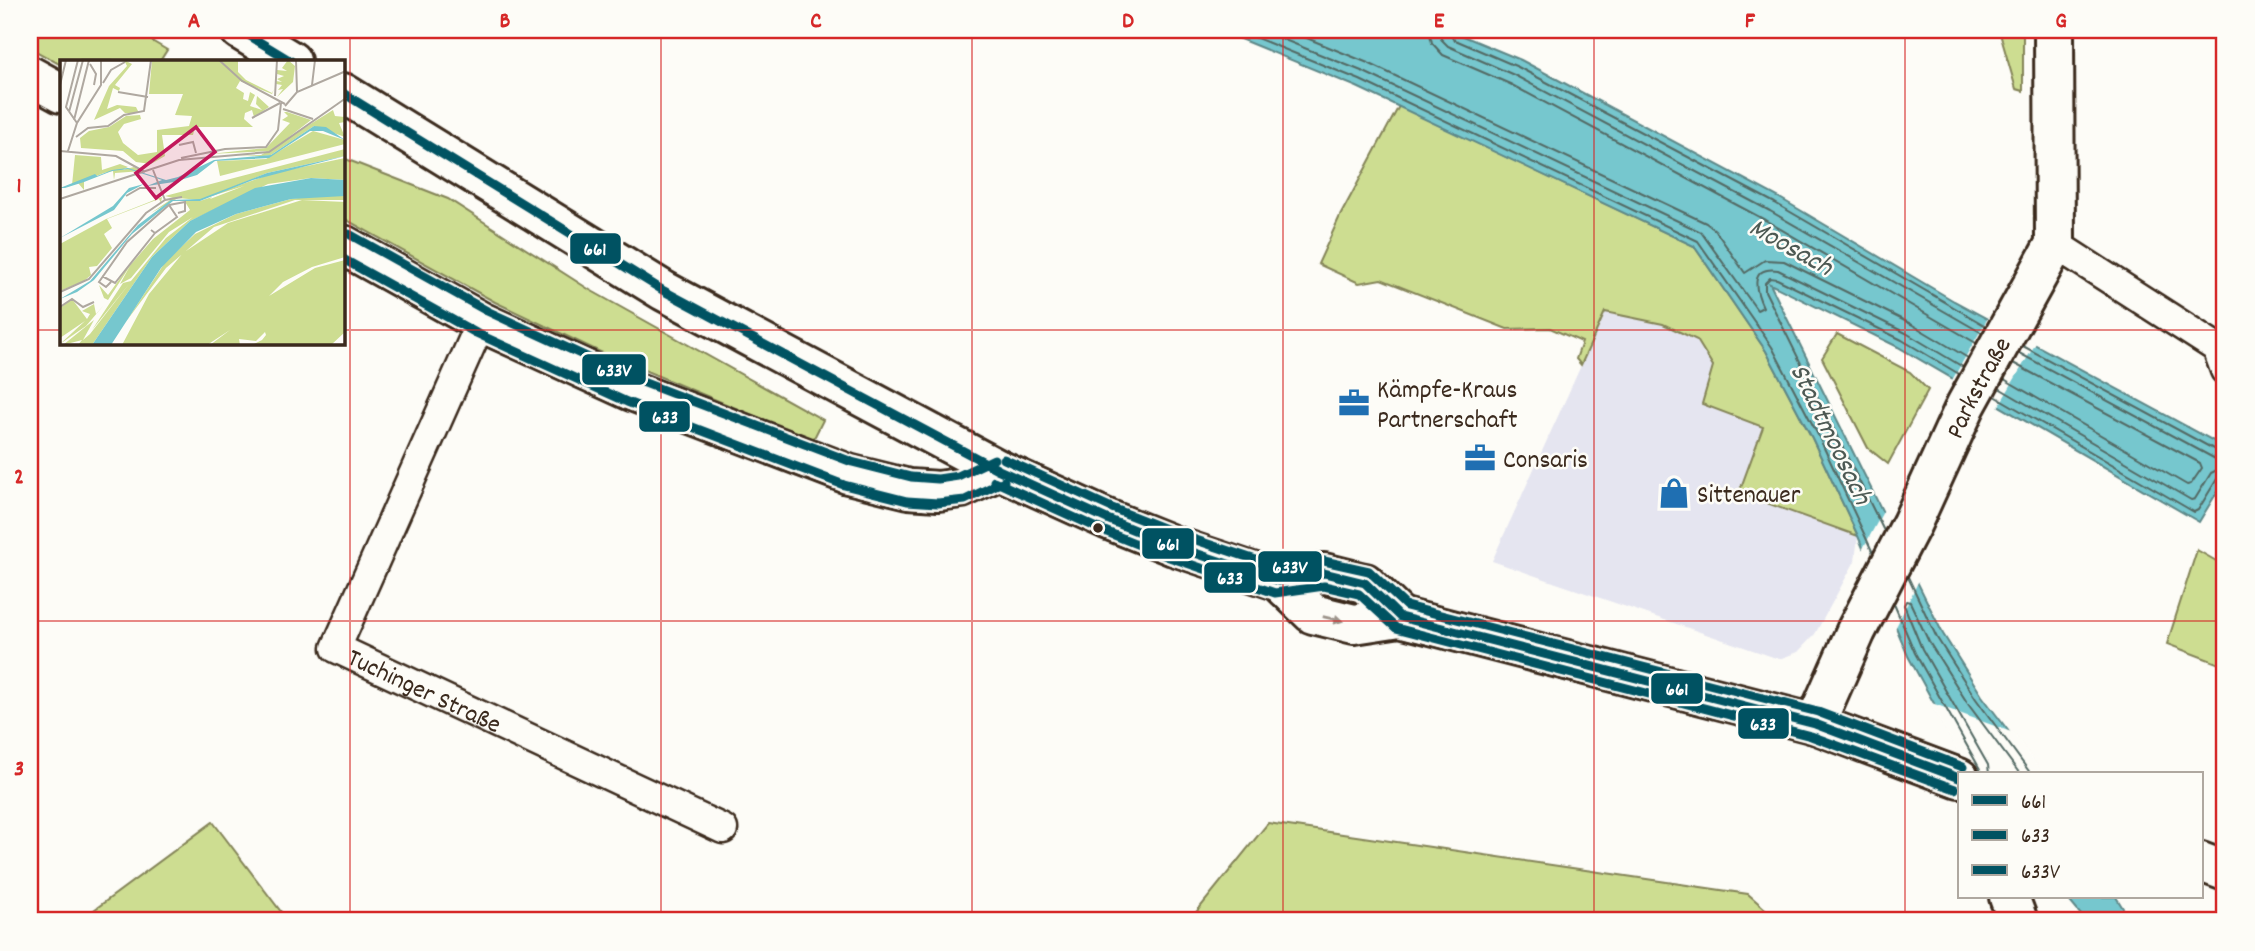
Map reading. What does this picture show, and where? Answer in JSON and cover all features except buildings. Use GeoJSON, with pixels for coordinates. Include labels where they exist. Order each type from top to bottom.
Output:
{"type":"FeatureCollection","features":[{"type":"Feature","properties":{"kind":"main road"},"geometry":{"type":"LineString","coordinates":[[240,30],[289,60]]}},
{"type":"Feature","properties":{"kind":"main road","name":"Parkstraße"},"geometry":{"type":"LineString","coordinates":[[1815,724],[1873,596],[1908,529],[1966,405],[2055,244],[2054,30]]}},
{"type":"Feature","properties":{"kind":"main road"},"geometry":{"type":"LineString","coordinates":[[30,76],[60,92]]}},
{"type":"Feature","properties":{"kind":"main road"},"geometry":{"type":"LineString","coordinates":[[345,94],[664,291],[999,470],[1107,519],[1174,546],[1279,581],[1324,573],[1353,579],[1365,583],[1400,617],[1815,724],[1943,772]]}},
{"type":"Feature","properties":{"kind":"main road"},"geometry":{"type":"LineString","coordinates":[[345,246],[481,322],[632,391],[848,474],[909,489],[938,491],[961,488],[999,470]]}},
{"type":"Feature","properties":{"kind":"main road"},"geometry":{"type":"LineString","coordinates":[[2202,862],[2225,871]]}},
{"type":"Feature","properties":{"kind":"main road"},"geometry":{"type":"LineString","coordinates":[[2009,898],[2018,921]]}},
{"type":"Feature","properties":{"kind":"lane"},"geometry":{"type":"LineString","coordinates":[[2055,244],[2217,348],[2225,370]]}},
{"type":"Feature","properties":{"kind":"lane","name":"Tuchinger Straße"},"geometry":{"type":"LineString","coordinates":[[481,322],[336,648],[723,829]]}},
{"type":"Feature","properties":{"kind":"shaded area"},"geometry":{"type":"Polygon","coordinates":[[[1646,223],[1812,438],[1858,536],[1855,561],[1815,634],[1798,652],[1779,659],[1492,561],[1646,223]]]}},
{"type":"Feature","properties":{"kind":"green space"},"geometry":{"type":"Polygon","coordinates":[[[30,30],[133,30],[167,50],[161,60],[60,60],[60,64],[30,48],[30,30]]]}},
{"type":"Feature","properties":{"kind":"green space"},"geometry":{"type":"Polygon","coordinates":[[[1999,30],[2023,30],[2023,91],[2016,89],[1999,30]]]}},
{"type":"Feature","properties":{"kind":"green space"},"geometry":{"type":"Polygon","coordinates":[[[1399,106],[1694,246],[1766,351],[1812,438],[1858,536],[1739,493],[1763,427],[1702,404],[1713,366],[1697,340],[1663,324],[1605,312],[1581,365],[1576,359],[1582,342],[1550,328],[1507,329],[1381,279],[1359,283],[1318,264],[1340,216],[1399,106]]]}},
{"type":"Feature","properties":{"kind":"green space"},"geometry":{"type":"Polygon","coordinates":[[[345,159],[448,199],[590,290],[823,420],[813,440],[598,351],[495,302],[345,219],[345,159]]]}},
{"type":"Feature","properties":{"kind":"green space"},"geometry":{"type":"Polygon","coordinates":[[[1837,334],[1910,372],[1928,390],[1888,464],[1868,448],[1822,358],[1837,334]]]}},
{"type":"Feature","properties":{"kind":"green space"},"geometry":{"type":"Polygon","coordinates":[[[2197,550],[2225,566],[2225,666],[2167,644],[2197,550]]]}},
{"type":"Feature","properties":{"kind":"green space"},"geometry":{"type":"Polygon","coordinates":[[[213,822],[288,921],[79,921],[213,822]]]}},
{"type":"Feature","properties":{"kind":"green space"},"geometry":{"type":"Polygon","coordinates":[[[1268,823],[1748,894],[1779,921],[1189,921],[1268,823]]]}},
{"type":"Feature","properties":{"kind":"water"},"geometry":{"type":"Polygon","coordinates":[[[1218,30],[1449,30],[1521,60],[1778,197],[1954,301],[2225,447],[2225,479],[2199,522],[1898,347],[1770,284],[1943,634],[1982,696],[2028,757],[1965,760],[1908,656],[1858,536],[1812,438],[1766,351],[1694,246],[1357,87],[1218,30]]]}},
{"type":"Feature","properties":{"kind":"water"},"geometry":{"type":"Polygon","coordinates":[[[2067,898],[2117,898],[2131,921],[2086,921],[2067,898]]]}},
{"type":"Feature","properties":{"kind":"pier"},"geometry":{"type":"Polygon","coordinates":[[[1989,316],[2036,343],[1997,409],[1951,382],[1989,316]]]}},
{"type":"Feature","properties":{"kind":"pier"},"geometry":{"type":"Polygon","coordinates":[[[1885,508],[1920,578],[1894,631],[1861,552],[1885,508]]]}},
{"type":"Feature","properties":{"kind":"pier"},"geometry":{"type":"Polygon","coordinates":[[[1929,702],[2014,733],[2042,772],[1970,772],[1929,702]]]}},
{"type":"Feature","properties":{"kind":"transit line","name":"661"},"geometry":{"type":"LineString","coordinates":[[240,30],[289,60]]}},
{"type":"Feature","properties":{"kind":"transit line","name":"661"},"geometry":{"type":"LineString","coordinates":[[345,94],[664,291],[999,470],[1107,519],[1174,546],[1279,581],[1324,573],[1365,583],[1400,617],[1815,724],[1958,778]]}},
{"type":"Feature","properties":{"kind":"transit line","name":"633V"},"geometry":{"type":"LineString","coordinates":[[349,234],[487,311],[637,380],[852,462],[911,477],[938,479],[958,476],[994,459]]}},
{"type":"Feature","properties":{"kind":"transit line","name":"633"},"geometry":{"type":"LineString","coordinates":[[345,260],[476,333],[627,402],[844,485],[907,501],[938,503],[965,500],[1004,481]]}},
{"type":"Feature","properties":{"kind":"transit line","name":"633V"},"geometry":{"type":"LineString","coordinates":[[1004,459],[1112,508],[1178,534],[1280,568],[1324,561],[1369,571],[1406,606],[1818,712],[1963,767]]}},
{"type":"Feature","properties":{"kind":"transit line","name":"633"},"geometry":{"type":"LineString","coordinates":[[994,481],[1169,557],[1275,593],[1324,586],[1359,594],[1396,628],[1811,736],[1955,789]]}},
{"type":"Feature","properties":{"kind":"place","name":"Kämpfe-Kraus Partnerschaft"},"geometry":{"type":"Point","coordinates":[1354,403]}},
{"type":"Feature","properties":{"kind":"place","name":"Consaris"},"geometry":{"type":"Point","coordinates":[1480,458]}},
{"type":"Feature","properties":{"kind":"place","name":"Sittenauer"},"geometry":{"type":"Point","coordinates":[1674,493]}},
{"type":"Feature","properties":{"kind":"water label","name":"Moosach"},"geometry":{"type":"Point","coordinates":[1792,245]}},
{"type":"Feature","properties":{"kind":"water label","name":"Stadtmoosach"},"geometry":{"type":"Point","coordinates":[1833,433]}}]}
